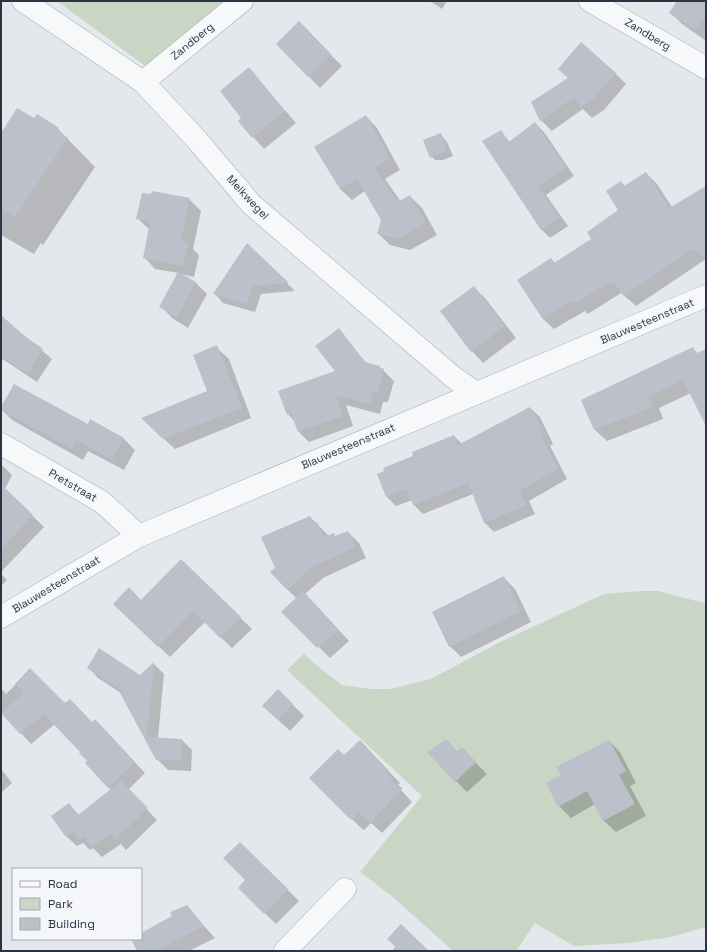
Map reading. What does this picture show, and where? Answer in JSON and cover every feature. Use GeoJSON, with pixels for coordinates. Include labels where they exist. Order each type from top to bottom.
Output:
{"type":"FeatureCollection","features":[{"type":"Feature","properties":{"kind":"street","name":"Melkwegel"},"geometry":{"type":"LineString","coordinates":[[23,1],[143,82],[197,140],[251,204],[453,377],[476,393]]}},
{"type":"Feature","properties":{"kind":"street","name":"Zandberg"},"geometry":{"type":"LineString","coordinates":[[143,82],[242,1]]}},
{"type":"Feature","properties":{"kind":"street","name":"Zandberg"},"geometry":{"type":"LineString","coordinates":[[590,1],[706,68]]}},
{"type":"Feature","properties":{"kind":"street","name":"Blauwesteenstraat"},"geometry":{"type":"LineString","coordinates":[[1,617],[139,536],[706,296]]}},
{"type":"Feature","properties":{"kind":"street","name":"Pretstraat"},"geometry":{"type":"LineString","coordinates":[[1,444],[102,502],[139,536]]}},
{"type":"Feature","properties":{"kind":"street"},"geometry":{"type":"LineString","coordinates":[[285,951],[345,889]]}},
{"type":"Feature","properties":{"kind":"green space"},"geometry":{"type":"Polygon","coordinates":[[[57,1],[228,1],[148,68],[57,1]]]}},
{"type":"Feature","properties":{"kind":"green space"},"geometry":{"type":"Polygon","coordinates":[[[658,591],[700,602],[706,602],[706,927],[671,937],[627,943],[574,946],[535,923],[516,951],[453,951],[393,897],[360,872],[422,796],[287,670],[304,654],[342,685],[371,689],[390,689],[431,679],[500,642],[604,594],[658,591]]]}},
{"type":"Feature","properties":{"kind":"building"},"geometry":{"type":"Polygon","coordinates":[[[677,1],[706,1],[706,15],[695,30],[669,13],[677,1]]]}},
{"type":"Feature","properties":{"kind":"building"},"geometry":{"type":"Polygon","coordinates":[[[299,21],[331,54],[308,77],[276,44],[299,21]]]}},
{"type":"Feature","properties":{"kind":"building"},"geometry":{"type":"Polygon","coordinates":[[[581,42],[616,73],[593,99],[581,107],[574,97],[540,121],[531,102],[568,78],[558,69],[581,42]]]}},
{"type":"Feature","properties":{"kind":"building"},"geometry":{"type":"Polygon","coordinates":[[[249,67],[285,111],[252,138],[238,121],[241,118],[220,91],[249,67]]]}},
{"type":"Feature","properties":{"kind":"building"},"geometry":{"type":"Polygon","coordinates":[[[17,108],[34,118],[37,114],[59,128],[57,130],[68,138],[15,217],[1,209],[1,133],[17,108]]]}},
{"type":"Feature","properties":{"kind":"building"},"geometry":{"type":"Polygon","coordinates":[[[366,115],[390,158],[375,168],[398,202],[410,195],[426,223],[398,239],[377,234],[381,220],[357,179],[340,189],[314,147],[366,115]]]}},
{"type":"Feature","properties":{"kind":"building"},"geometry":{"type":"Polygon","coordinates":[[[535,122],[566,167],[538,186],[560,217],[541,230],[482,141],[501,130],[509,142],[535,122]]]}},
{"type":"Feature","properties":{"kind":"building"},"geometry":{"type":"Polygon","coordinates":[[[441,133],[446,144],[446,151],[430,158],[423,140],[441,133]]]}},
{"type":"Feature","properties":{"kind":"building"},"geometry":{"type":"Polygon","coordinates":[[[646,172],[669,208],[706,186],[706,259],[693,249],[624,296],[615,283],[612,285],[610,282],[576,303],[574,300],[542,318],[517,280],[551,258],[554,263],[591,239],[587,232],[618,210],[606,191],[621,181],[624,186],[646,172]]]}},
{"type":"Feature","properties":{"kind":"building"},"geometry":{"type":"Polygon","coordinates":[[[152,191],[190,198],[181,241],[188,243],[183,266],[143,258],[150,222],[136,219],[142,193],[151,194],[152,191]]]}},
{"type":"Feature","properties":{"kind":"building"},"geometry":{"type":"Polygon","coordinates":[[[247,243],[289,283],[253,286],[247,304],[213,294],[247,243]]]}},
{"type":"Feature","properties":{"kind":"building"},"geometry":{"type":"Polygon","coordinates":[[[178,272],[196,282],[177,317],[159,307],[178,272]]]}},
{"type":"Feature","properties":{"kind":"building"},"geometry":{"type":"Polygon","coordinates":[[[474,286],[505,326],[471,352],[440,311],[474,286]]]}},
{"type":"Feature","properties":{"kind":"building"},"geometry":{"type":"Polygon","coordinates":[[[1,315],[22,334],[43,349],[28,374],[1,356],[1,315]]]}},
{"type":"Feature","properties":{"kind":"building"},"geometry":{"type":"Polygon","coordinates":[[[339,328],[365,362],[380,366],[380,368],[384,369],[378,393],[373,392],[370,404],[336,396],[343,416],[298,432],[291,413],[287,415],[278,391],[335,371],[315,346],[339,328]]]}},
{"type":"Feature","properties":{"kind":"building"},"geometry":{"type":"Polygon","coordinates":[[[217,345],[242,408],[163,439],[141,418],[207,391],[193,355],[217,345]]]}},
{"type":"Feature","properties":{"kind":"building"},"geometry":{"type":"Polygon","coordinates":[[[693,347],[695,354],[706,349],[706,426],[683,380],[648,397],[653,407],[594,430],[581,400],[693,347]]]}},
{"type":"Feature","properties":{"kind":"building"},"geometry":{"type":"Polygon","coordinates":[[[14,384],[88,424],[90,419],[124,438],[112,460],[77,440],[72,449],[1,410],[1,407],[14,384]]]}},
{"type":"Feature","properties":{"kind":"building"},"geometry":{"type":"Polygon","coordinates":[[[530,407],[545,434],[541,436],[558,469],[520,491],[527,505],[484,523],[468,483],[413,505],[406,489],[386,497],[377,474],[384,471],[383,468],[413,456],[412,452],[454,435],[458,445],[530,407]]]}},
{"type":"Feature","properties":{"kind":"building"},"geometry":{"type":"Polygon","coordinates":[[[1,484],[33,515],[1,549],[1,484]]]}},
{"type":"Feature","properties":{"kind":"building"},"geometry":{"type":"Polygon","coordinates":[[[310,516],[313,524],[317,522],[324,537],[334,533],[335,536],[348,531],[356,547],[312,567],[287,590],[270,572],[275,568],[261,537],[310,516]]]}},
{"type":"Feature","properties":{"kind":"building"},"geometry":{"type":"Polygon","coordinates":[[[181,559],[241,617],[220,638],[193,611],[158,647],[113,604],[129,587],[141,600],[181,559]]]}},
{"type":"Feature","properties":{"kind":"building"},"geometry":{"type":"Polygon","coordinates":[[[504,576],[521,611],[449,647],[432,612],[504,576]]]}},
{"type":"Feature","properties":{"kind":"building"},"geometry":{"type":"Polygon","coordinates":[[[303,591],[339,630],[317,648],[281,612],[303,591]]]}},
{"type":"Feature","properties":{"kind":"building"},"geometry":{"type":"Polygon","coordinates":[[[99,648],[140,675],[154,662],[147,737],[182,739],[181,761],[156,760],[120,693],[123,691],[87,668],[99,648]]]}},
{"type":"Feature","properties":{"kind":"building"},"geometry":{"type":"Polygon","coordinates":[[[30,668],[65,703],[70,699],[92,722],[95,719],[135,762],[108,788],[85,763],[87,761],[79,753],[80,752],[44,714],[20,734],[1,713],[24,693],[15,684],[30,668]]]}},
{"type":"Feature","properties":{"kind":"building"},"geometry":{"type":"Polygon","coordinates":[[[278,689],[293,704],[278,720],[262,706],[278,689]]]}},
{"type":"Feature","properties":{"kind":"building"},"geometry":{"type":"Polygon","coordinates":[[[446,739],[457,751],[462,747],[476,762],[455,782],[427,752],[446,739]]]}},
{"type":"Feature","properties":{"kind":"building"},"geometry":{"type":"Polygon","coordinates":[[[360,740],[389,771],[387,773],[391,777],[390,778],[401,790],[370,823],[359,812],[352,820],[309,778],[338,749],[344,755],[360,740]]]}},
{"type":"Feature","properties":{"kind":"building"},"geometry":{"type":"Polygon","coordinates":[[[609,740],[626,771],[619,775],[635,804],[603,821],[587,791],[558,807],[546,783],[561,775],[556,767],[609,740]]]}},
{"type":"Feature","properties":{"kind":"building"},"geometry":{"type":"Polygon","coordinates":[[[121,781],[148,808],[115,840],[110,834],[91,847],[84,837],[79,840],[74,831],[65,836],[51,816],[69,803],[78,815],[121,781]]]}},
{"type":"Feature","properties":{"kind":"building"},"geometry":{"type":"Polygon","coordinates":[[[240,842],[288,889],[264,914],[238,888],[245,880],[223,858],[240,842]]]}},
{"type":"Feature","properties":{"kind":"building"},"geometry":{"type":"Polygon","coordinates":[[[187,905],[204,926],[156,951],[137,951],[132,940],[142,940],[142,932],[172,916],[170,912],[187,905]]]}},
{"type":"Feature","properties":{"kind":"building"},"geometry":{"type":"Polygon","coordinates":[[[401,924],[429,951],[400,951],[387,939],[401,924]]]}}]}
